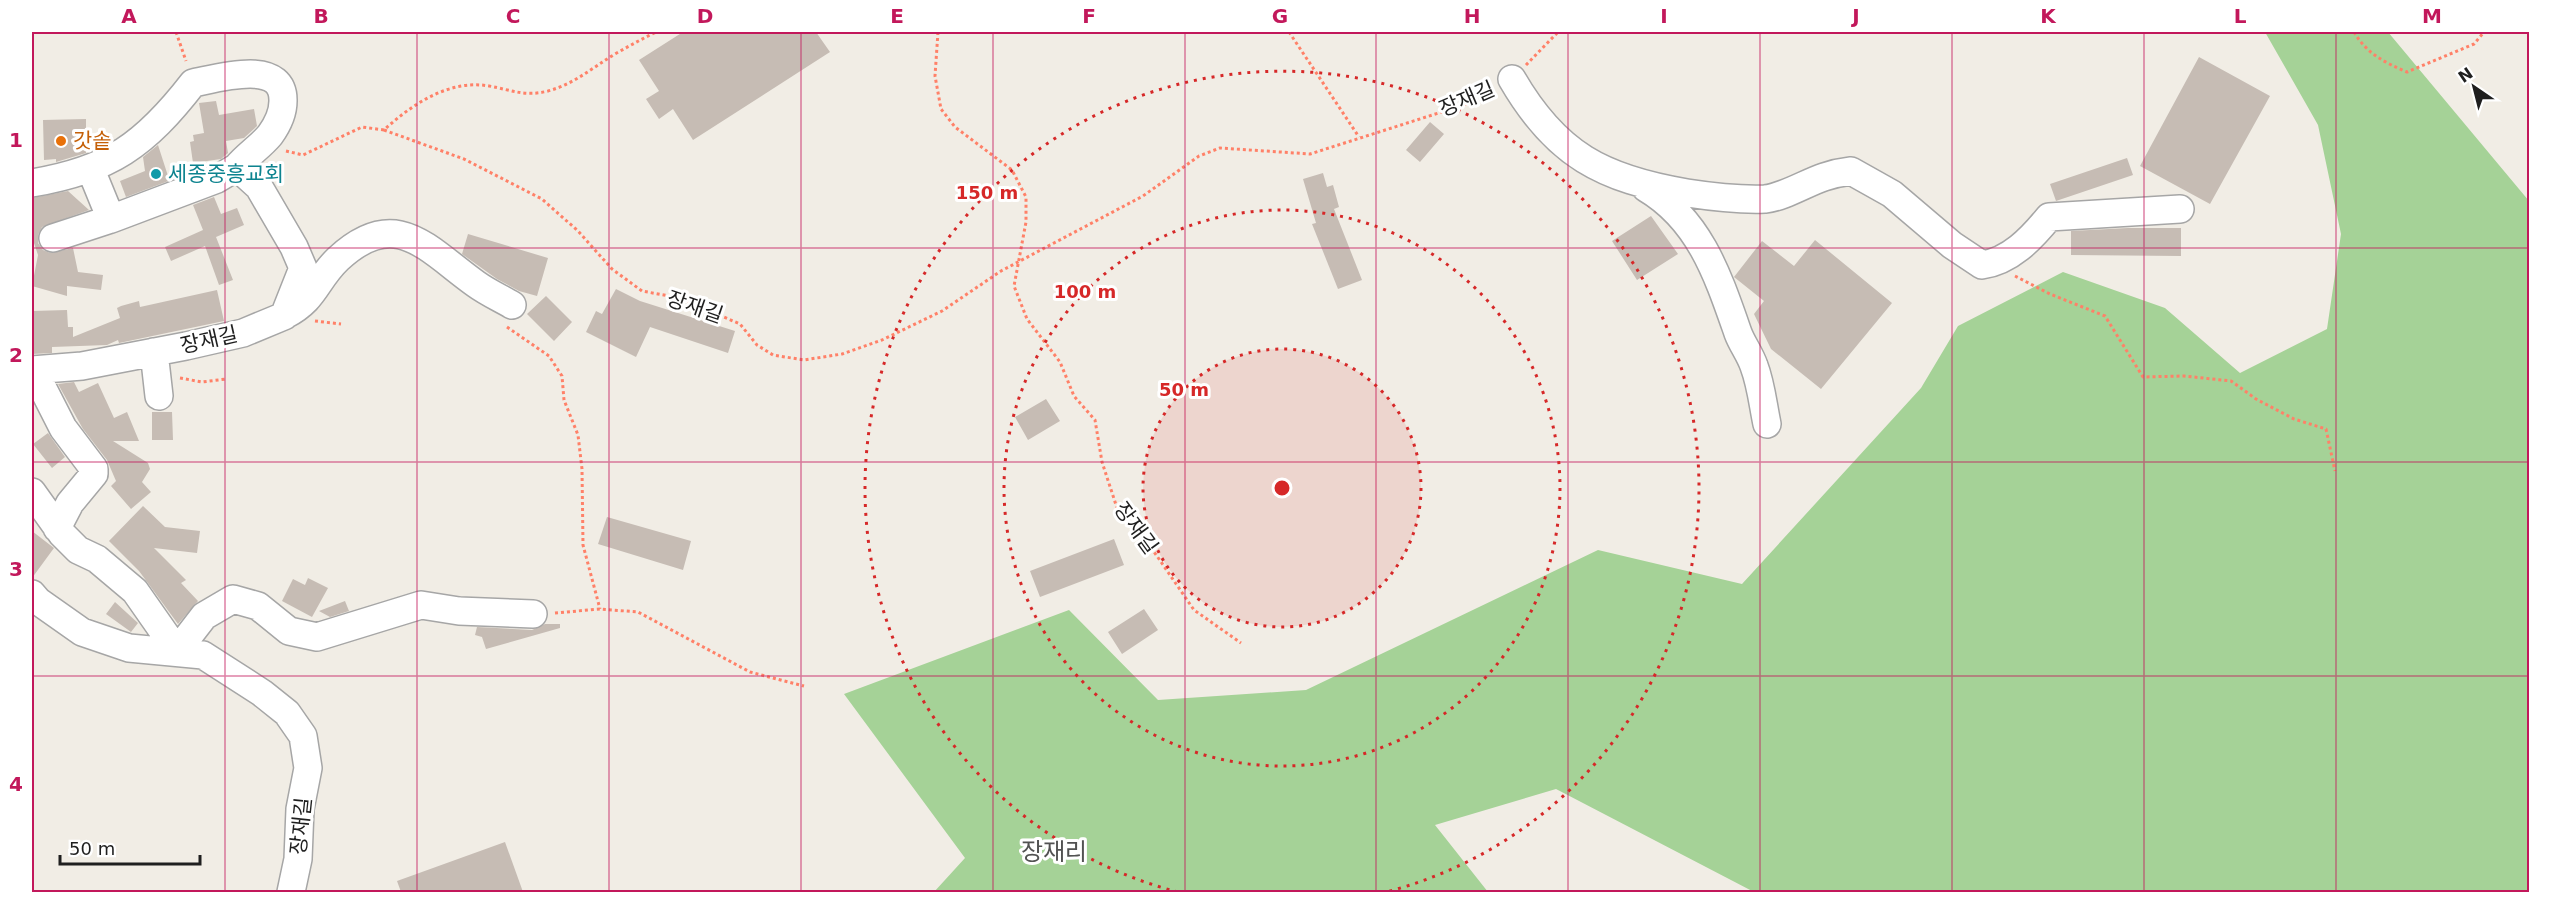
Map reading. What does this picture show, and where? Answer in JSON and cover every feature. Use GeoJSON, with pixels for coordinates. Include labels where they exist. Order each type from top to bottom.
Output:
{"type":"FeatureCollection","features":[{"type":"Feature","properties":{"kind":"street"},"geometry":{"type":"LineString","coordinates":[[32,183],[91,170],[114,159],[146,134],[174,107],[194,83],[237,75],[263,74],[275,79],[283,91],[283,113],[269,135],[247,154],[237,167],[217,179],[53,238]]}},
{"type":"Feature","properties":{"kind":"street"},"geometry":{"type":"LineString","coordinates":[[1512,79],[1527,105],[1562,143],[1593,166],[1640,185],[1667,201],[1688,223],[1707,252],[1741,340],[1754,366],[1767,424]]}},
{"type":"Feature","properties":{"kind":"street"},"geometry":{"type":"LineString","coordinates":[[237,167],[259,187],[294,247],[303,268],[284,315]]}},
{"type":"Feature","properties":{"kind":"street"},"geometry":{"type":"LineString","coordinates":[[91,170],[111,219]]}},
{"type":"Feature","properties":{"kind":"street"},"geometry":{"type":"LineString","coordinates":[[1640,185],[1720,198],[1767,199],[1827,176],[1851,171],[1892,194],[1952,245],[1982,265],[2000,262],[2035,234],[2049,217],[2180,209]]}},
{"type":"Feature","properties":{"kind":"street","name":"장재길"},"geometry":{"type":"LineString","coordinates":[[33,370],[155,360],[243,333],[304,305],[331,267],[351,248],[374,236],[394,233],[403,234],[432,249],[477,285],[507,314]]}},
{"type":"Feature","properties":{"kind":"street"},"geometry":{"type":"LineString","coordinates":[[155,360],[159,396]]}},
{"type":"Feature","properties":{"kind":"street"},"geometry":{"type":"LineString","coordinates":[[33,370],[63,428],[94,469],[94,474],[70,503],[57,528]]}},
{"type":"Feature","properties":{"kind":"street"},"geometry":{"type":"LineString","coordinates":[[32,492],[57,528],[78,550],[98,559],[135,591],[177,651],[204,616],[233,598],[258,606],[289,631],[317,637],[421,606],[459,611],[533,614]]}},
{"type":"Feature","properties":{"kind":"street","name":"장재길"},"geometry":{"type":"LineString","coordinates":[[32,594],[38,601],[82,632],[129,648],[203,655],[229,670],[287,713],[303,736],[308,768],[300,808],[298,859],[291,892]]}},
{"type":"Feature","properties":{"kind":"path"},"geometry":{"type":"LineString","coordinates":[[176,32],[194,83]]}},
{"type":"Feature","properties":{"kind":"path"},"geometry":{"type":"LineString","coordinates":[[384,130],[406,110],[465,83],[491,86],[521,95],[557,88],[577,81],[614,54],[656,32]]}},
{"type":"Feature","properties":{"kind":"path","name":"장재길"},"geometry":{"type":"LineString","coordinates":[[938,32],[935,76],[941,109],[955,127],[1012,170],[1026,197],[1026,222],[1014,286],[1028,319],[1060,362],[1074,396],[1095,420],[1102,462],[1118,511],[1148,543],[1194,610],[1241,643]]}},
{"type":"Feature","properties":{"kind":"path"},"geometry":{"type":"LineString","coordinates":[[1289,32],[1359,137]]}},
{"type":"Feature","properties":{"kind":"path","name":"장재길"},"geometry":{"type":"LineString","coordinates":[[269,135],[288,153],[303,155],[362,127],[384,130],[464,159],[542,199],[578,231],[612,269],[642,291],[680,298],[740,324],[757,345],[773,355],[804,360],[842,354],[882,340],[942,311],[1018,261],[1143,196],[1199,156],[1220,148],[1310,154],[1470,103],[1512,79],[1558,32]]}},
{"type":"Feature","properties":{"kind":"path"},"geometry":{"type":"LineString","coordinates":[[2354,32],[2361,44],[2377,59],[2407,72],[2474,44],[2484,32]]}},
{"type":"Feature","properties":{"kind":"path"},"geometry":{"type":"LineString","coordinates":[[1982,265],[2013,275],[2050,294],[2105,316],[2143,377],[2184,376],[2231,381],[2256,399],[2294,419],[2326,429],[2336,471]]}},
{"type":"Feature","properties":{"kind":"path"},"geometry":{"type":"LineString","coordinates":[[507,314],[549,356],[562,376],[564,400],[578,435],[582,469],[583,545],[600,609]]}},
{"type":"Feature","properties":{"kind":"path"},"geometry":{"type":"LineString","coordinates":[[155,360],[179,378],[202,382],[226,379]]}},
{"type":"Feature","properties":{"kind":"path"},"geometry":{"type":"LineString","coordinates":[[533,614],[600,609],[638,612],[750,672],[804,686]]}},
{"type":"Feature","properties":{"kind":"green space"},"geometry":{"type":"Polygon","coordinates":[[[2265,32],[2388,32],[2529,201],[2529,891],[1754,892],[1556,789],[1435,825],[1488,892],[934,892],[965,858],[844,694],[1069,610],[1158,700],[1306,690],[1598,550],[1742,584],[1921,388],[1958,326],[2063,272],[2165,308],[2240,373],[2327,329],[2341,234],[2318,125],[2265,32]]]}},
{"type":"Feature","properties":{"kind":"building"},"geometry":{"type":"Polygon","coordinates":[[[683,32],[816,32],[830,52],[693,140],[673,109],[659,119],[646,99],[659,91],[639,60],[683,32]]]}},
{"type":"Feature","properties":{"kind":"building"},"geometry":{"type":"Polygon","coordinates":[[[2199,57],[2270,96],[2210,204],[2140,166],[2199,57]]]}},
{"type":"Feature","properties":{"kind":"building"},"geometry":{"type":"Polygon","coordinates":[[[216,101],[219,115],[254,109],[257,126],[244,138],[226,141],[228,153],[221,159],[193,163],[190,142],[194,141],[193,135],[204,133],[199,103],[216,101]]]}},
{"type":"Feature","properties":{"kind":"building"},"geometry":{"type":"Polygon","coordinates":[[[86,119],[86,153],[56,162],[56,159],[44,160],[43,120],[86,119]]]}},
{"type":"Feature","properties":{"kind":"building"},"geometry":{"type":"Polygon","coordinates":[[[1430,122],[1444,134],[1420,162],[1406,150],[1430,122]]]}},
{"type":"Feature","properties":{"kind":"building"},"geometry":{"type":"Polygon","coordinates":[[[158,145],[168,176],[203,168],[126,197],[120,181],[145,171],[143,157],[158,145]]]}},
{"type":"Feature","properties":{"kind":"building"},"geometry":{"type":"Polygon","coordinates":[[[2127,158],[2133,175],[2056,201],[2050,184],[2127,158]]]}},
{"type":"Feature","properties":{"kind":"building"},"geometry":{"type":"Polygon","coordinates":[[[1323,173],[1327,187],[1333,185],[1339,207],[1334,209],[1362,280],[1338,289],[1312,224],[1316,223],[1303,179],[1323,173]]]}},
{"type":"Feature","properties":{"kind":"building"},"geometry":{"type":"Polygon","coordinates":[[[68,191],[89,210],[42,227],[38,235],[38,243],[43,250],[50,253],[73,248],[78,272],[103,275],[101,290],[67,286],[67,296],[32,286],[38,255],[32,237],[32,198],[68,191]]]}},
{"type":"Feature","properties":{"kind":"building"},"geometry":{"type":"Polygon","coordinates":[[[214,197],[221,214],[237,208],[244,225],[216,237],[233,280],[219,285],[205,246],[171,261],[165,247],[203,230],[193,205],[214,197]]]}},
{"type":"Feature","properties":{"kind":"building"},"geometry":{"type":"Polygon","coordinates":[[[1651,216],[1678,254],[1637,280],[1612,241],[1651,216]]]}},
{"type":"Feature","properties":{"kind":"building"},"geometry":{"type":"Polygon","coordinates":[[[2181,228],[2181,256],[2071,255],[2071,231],[2181,228]]]}},
{"type":"Feature","properties":{"kind":"building"},"geometry":{"type":"Polygon","coordinates":[[[468,234],[548,258],[537,296],[519,291],[497,279],[462,254],[468,234]]]}},
{"type":"Feature","properties":{"kind":"building"},"geometry":{"type":"Polygon","coordinates":[[[1815,240],[1892,303],[1821,389],[1771,349],[1754,314],[1764,301],[1734,277],[1762,241],[1794,266],[1815,240]]]}},
{"type":"Feature","properties":{"kind":"building"},"geometry":{"type":"Polygon","coordinates":[[[616,289],[640,301],[735,331],[728,353],[650,327],[636,357],[586,332],[596,311],[602,314],[616,289]]]}},
{"type":"Feature","properties":{"kind":"building"},"geometry":{"type":"Polygon","coordinates":[[[217,290],[224,321],[119,343],[118,340],[107,345],[52,347],[52,353],[32,354],[32,311],[67,310],[68,327],[73,327],[73,337],[120,318],[117,308],[121,306],[139,301],[140,307],[217,290]]]}},
{"type":"Feature","properties":{"kind":"building"},"geometry":{"type":"Polygon","coordinates":[[[546,296],[572,322],[554,341],[527,314],[546,296]]]}},
{"type":"Feature","properties":{"kind":"building"},"geometry":{"type":"Polygon","coordinates":[[[74,382],[79,392],[98,383],[114,418],[127,412],[139,441],[113,441],[148,463],[150,469],[142,482],[151,492],[131,509],[111,486],[116,481],[107,460],[83,429],[58,384],[74,382]]]}},
{"type":"Feature","properties":{"kind":"building"},"geometry":{"type":"Polygon","coordinates":[[[1046,399],[1060,421],[1028,440],[1015,417],[1046,399]]]}},
{"type":"Feature","properties":{"kind":"building"},"geometry":{"type":"Polygon","coordinates":[[[152,412],[172,412],[173,440],[152,440],[152,412]]]}},
{"type":"Feature","properties":{"kind":"building"},"geometry":{"type":"Polygon","coordinates":[[[48,433],[65,457],[52,468],[33,444],[48,433]]]}},
{"type":"Feature","properties":{"kind":"building"},"geometry":{"type":"Polygon","coordinates":[[[143,506],[165,527],[200,531],[197,553],[154,548],[186,580],[181,583],[198,601],[178,624],[139,571],[109,541],[143,506]]]}},
{"type":"Feature","properties":{"kind":"building"},"geometry":{"type":"Polygon","coordinates":[[[607,517],[691,541],[683,570],[598,544],[607,517]]]}},
{"type":"Feature","properties":{"kind":"building"},"geometry":{"type":"Polygon","coordinates":[[[32,531],[54,548],[32,578],[32,531]]]}},
{"type":"Feature","properties":{"kind":"building"},"geometry":{"type":"Polygon","coordinates":[[[1114,539],[1124,565],[1040,597],[1030,571],[1114,539]]]}},
{"type":"Feature","properties":{"kind":"building"},"geometry":{"type":"Polygon","coordinates":[[[308,578],[328,588],[312,617],[282,601],[293,579],[305,585],[308,578]]]}},
{"type":"Feature","properties":{"kind":"building"},"geometry":{"type":"Polygon","coordinates":[[[345,601],[349,611],[330,617],[319,611],[345,601]]]}},
{"type":"Feature","properties":{"kind":"building"},"geometry":{"type":"Polygon","coordinates":[[[115,602],[138,623],[131,632],[106,614],[115,602]]]}},
{"type":"Feature","properties":{"kind":"building"},"geometry":{"type":"Polygon","coordinates":[[[1144,609],[1158,630],[1122,654],[1108,632],[1144,609]]]}},
{"type":"Feature","properties":{"kind":"building"},"geometry":{"type":"Polygon","coordinates":[[[545,624],[560,624],[560,628],[486,649],[482,637],[475,635],[477,627],[532,630],[545,624]]]}},
{"type":"Feature","properties":{"kind":"building"},"geometry":{"type":"Polygon","coordinates":[[[505,842],[523,892],[401,892],[397,881],[505,842]]]}},
{"type":"Feature","properties":{"kind":"place","name":"갓솥"},"geometry":{"type":"Point","coordinates":[61,141]}},
{"type":"Feature","properties":{"kind":"place","name":"세종중흥교회"},"geometry":{"type":"Point","coordinates":[156,174]}},
{"type":"Feature","properties":{"kind":"district","name":"장재리"},"geometry":{"type":"Point","coordinates":[1054,852]}}]}
